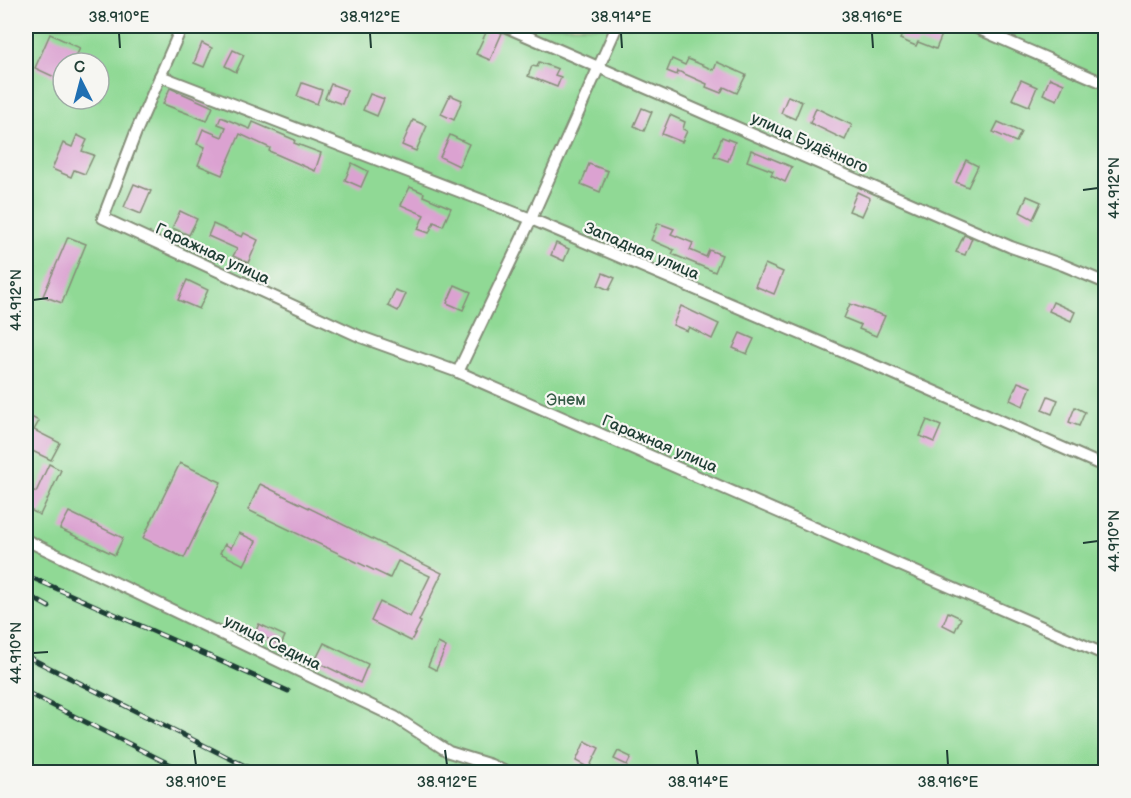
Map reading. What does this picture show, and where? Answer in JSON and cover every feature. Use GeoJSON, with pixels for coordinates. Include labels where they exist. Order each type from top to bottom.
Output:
{"type":"FeatureCollection","features":[{"type":"Feature","properties":{"kind":"street"},"geometry":{"type":"LineString","coordinates":[[160,76],[182,26]]}},
{"type":"Feature","properties":{"kind":"street","name":"улица Будённого"},"geometry":{"type":"LineString","coordinates":[[504,26],[1011,247],[1106,283]]}},
{"type":"Feature","properties":{"kind":"street"},"geometry":{"type":"LineString","coordinates":[[458,372],[531,219],[617,26]]}},
{"type":"Feature","properties":{"kind":"street"},"geometry":{"type":"LineString","coordinates":[[972,26],[1106,84]]}},
{"type":"Feature","properties":{"kind":"street","name":"Гаражная улица"},"geometry":{"type":"LineString","coordinates":[[160,76],[103,218],[361,338],[458,372],[1106,655]]}},
{"type":"Feature","properties":{"kind":"street","name":"Западная улица"},"geometry":{"type":"LineString","coordinates":[[160,76],[531,219],[1106,467]]}},
{"type":"Feature","properties":{"kind":"street","name":"улица Седина"},"geometry":{"type":"LineString","coordinates":[[26,540],[394,717],[449,752],[506,772]]}},
{"type":"Feature","properties":{"kind":"green space","name":"Энем"},"geometry":{"type":"Polygon","coordinates":[[[26,26],[1105,26],[1105,772],[26,772],[26,26]]]}},
{"type":"Feature","properties":{"kind":"building"},"geometry":{"type":"Polygon","coordinates":[[[489,26],[502,33],[490,60],[476,54],[489,26]]]}},
{"type":"Feature","properties":{"kind":"building"},"geometry":{"type":"Polygon","coordinates":[[[906,26],[915,26],[927,31],[929,26],[935,26],[944,30],[936,49],[918,42],[916,46],[900,39],[906,26]]]}},
{"type":"Feature","properties":{"kind":"building"},"geometry":{"type":"Polygon","coordinates":[[[50,34],[80,48],[79,51],[51,51],[51,75],[35,68],[50,34]]]}},
{"type":"Feature","properties":{"kind":"building"},"geometry":{"type":"Polygon","coordinates":[[[202,43],[212,48],[204,67],[194,63],[202,43]]]}},
{"type":"Feature","properties":{"kind":"building"},"geometry":{"type":"Polygon","coordinates":[[[233,50],[244,55],[236,72],[225,66],[233,50]]]}},
{"type":"Feature","properties":{"kind":"building"},"geometry":{"type":"Polygon","coordinates":[[[672,59],[685,65],[688,59],[714,70],[717,62],[746,75],[737,93],[724,87],[721,93],[678,71],[677,75],[667,71],[672,59]]]}},
{"type":"Feature","properties":{"kind":"building"},"geometry":{"type":"Polygon","coordinates":[[[539,62],[558,69],[555,75],[561,77],[557,87],[528,76],[532,66],[537,67],[539,62]]]}},
{"type":"Feature","properties":{"kind":"building"},"geometry":{"type":"Polygon","coordinates":[[[1050,78],[1064,84],[1057,100],[1043,94],[1050,78]]]}},
{"type":"Feature","properties":{"kind":"building"},"geometry":{"type":"Polygon","coordinates":[[[1021,80],[1037,87],[1029,106],[1012,99],[1021,80]]]}},
{"type":"Feature","properties":{"kind":"building"},"geometry":{"type":"Polygon","coordinates":[[[302,83],[322,90],[317,104],[297,96],[302,83]]]}},
{"type":"Feature","properties":{"kind":"building"},"geometry":{"type":"Polygon","coordinates":[[[331,84],[347,90],[342,104],[325,98],[331,84]]]}},
{"type":"Feature","properties":{"kind":"building"},"geometry":{"type":"Polygon","coordinates":[[[170,88],[213,107],[207,121],[163,104],[170,88]]]}},
{"type":"Feature","properties":{"kind":"building"},"geometry":{"type":"Polygon","coordinates":[[[370,94],[384,99],[377,116],[363,110],[370,94]]]}},
{"type":"Feature","properties":{"kind":"building"},"geometry":{"type":"Polygon","coordinates":[[[450,95],[462,100],[454,120],[441,114],[450,95]]]}},
{"type":"Feature","properties":{"kind":"building"},"geometry":{"type":"Polygon","coordinates":[[[788,96],[802,102],[795,119],[781,113],[788,96]]]}},
{"type":"Feature","properties":{"kind":"building"},"geometry":{"type":"Polygon","coordinates":[[[642,108],[652,112],[644,131],[634,126],[642,108]]]}},
{"type":"Feature","properties":{"kind":"building"},"geometry":{"type":"Polygon","coordinates":[[[816,108],[852,125],[845,140],[810,123],[816,108]]]}},
{"type":"Feature","properties":{"kind":"building"},"geometry":{"type":"Polygon","coordinates":[[[670,115],[685,122],[683,129],[687,131],[682,142],[662,134],[670,115]]]}},
{"type":"Feature","properties":{"kind":"building"},"geometry":{"type":"Polygon","coordinates":[[[221,117],[250,129],[253,122],[295,140],[294,143],[321,153],[315,171],[269,151],[270,148],[240,134],[222,175],[198,165],[205,147],[197,144],[203,129],[222,137],[226,127],[218,124],[221,117]]]}},
{"type":"Feature","properties":{"kind":"building"},"geometry":{"type":"Polygon","coordinates":[[[413,120],[427,126],[416,151],[402,145],[413,120]]]}},
{"type":"Feature","properties":{"kind":"building"},"geometry":{"type":"Polygon","coordinates":[[[998,122],[1021,132],[1016,142],[993,132],[998,122]]]}},
{"type":"Feature","properties":{"kind":"building"},"geometry":{"type":"Polygon","coordinates":[[[77,135],[87,140],[82,151],[94,155],[85,174],[74,170],[71,177],[52,169],[63,143],[72,147],[77,135]]]}},
{"type":"Feature","properties":{"kind":"building"},"geometry":{"type":"Polygon","coordinates":[[[450,135],[469,144],[459,166],[440,157],[450,135]]]}},
{"type":"Feature","properties":{"kind":"building"},"geometry":{"type":"Polygon","coordinates":[[[722,137],[735,142],[728,161],[714,156],[722,137]]]}},
{"type":"Feature","properties":{"kind":"building"},"geometry":{"type":"Polygon","coordinates":[[[751,150],[792,167],[785,182],[771,175],[773,171],[747,161],[751,150]]]}},
{"type":"Feature","properties":{"kind":"building"},"geometry":{"type":"Polygon","coordinates":[[[966,160],[978,166],[968,187],[956,182],[966,160]]]}},
{"type":"Feature","properties":{"kind":"building"},"geometry":{"type":"Polygon","coordinates":[[[352,163],[368,171],[361,187],[345,180],[352,163]]]}},
{"type":"Feature","properties":{"kind":"building"},"geometry":{"type":"Polygon","coordinates":[[[589,164],[608,171],[600,192],[581,184],[589,164]]]}},
{"type":"Feature","properties":{"kind":"building"},"geometry":{"type":"Polygon","coordinates":[[[134,184],[151,191],[141,214],[124,207],[134,184]]]}},
{"type":"Feature","properties":{"kind":"building"},"geometry":{"type":"Polygon","coordinates":[[[410,187],[424,193],[423,196],[451,208],[443,226],[434,222],[429,233],[418,229],[424,215],[401,205],[410,187]]]}},
{"type":"Feature","properties":{"kind":"building"},"geometry":{"type":"Polygon","coordinates":[[[857,192],[870,198],[862,216],[849,211],[857,192]]]}},
{"type":"Feature","properties":{"kind":"building"},"geometry":{"type":"Polygon","coordinates":[[[1027,196],[1041,202],[1033,219],[1020,212],[1027,196]]]}},
{"type":"Feature","properties":{"kind":"building"},"geometry":{"type":"Polygon","coordinates":[[[180,211],[197,219],[189,235],[172,228],[180,211]]]}},
{"type":"Feature","properties":{"kind":"building"},"geometry":{"type":"Polygon","coordinates":[[[658,223],[674,229],[671,234],[693,243],[690,250],[706,257],[709,250],[722,255],[715,272],[672,254],[674,250],[651,240],[658,223]]]}},
{"type":"Feature","properties":{"kind":"building"},"geometry":{"type":"Polygon","coordinates":[[[213,224],[242,237],[244,233],[258,240],[248,263],[233,256],[237,249],[208,236],[213,224]]]}},
{"type":"Feature","properties":{"kind":"building"},"geometry":{"type":"Polygon","coordinates":[[[964,235],[972,238],[965,255],[956,252],[964,235]]]}},
{"type":"Feature","properties":{"kind":"building"},"geometry":{"type":"Polygon","coordinates":[[[68,237],[86,244],[62,303],[43,296],[68,237]]]}},
{"type":"Feature","properties":{"kind":"building"},"geometry":{"type":"Polygon","coordinates":[[[556,243],[569,249],[564,261],[551,255],[556,243]]]}},
{"type":"Feature","properties":{"kind":"building"},"geometry":{"type":"Polygon","coordinates":[[[765,264],[783,272],[774,294],[755,286],[765,264]]]}},
{"type":"Feature","properties":{"kind":"building"},"geometry":{"type":"Polygon","coordinates":[[[603,273],[615,278],[609,290],[598,285],[603,273]]]}},
{"type":"Feature","properties":{"kind":"building"},"geometry":{"type":"Polygon","coordinates":[[[187,280],[208,290],[199,309],[178,300],[187,280]]]}},
{"type":"Feature","properties":{"kind":"building"},"geometry":{"type":"Polygon","coordinates":[[[455,285],[471,292],[463,310],[447,303],[455,285]]]}},
{"type":"Feature","properties":{"kind":"building"},"geometry":{"type":"Polygon","coordinates":[[[395,290],[406,294],[398,311],[388,306],[395,290]]]}},
{"type":"Feature","properties":{"kind":"building"},"geometry":{"type":"Polygon","coordinates":[[[1053,302],[1075,312],[1071,321],[1049,311],[1053,302]]]}},
{"type":"Feature","properties":{"kind":"building"},"geometry":{"type":"Polygon","coordinates":[[[850,304],[885,316],[876,336],[859,329],[861,325],[844,318],[850,304]]]}},
{"type":"Feature","properties":{"kind":"building"},"geometry":{"type":"Polygon","coordinates":[[[681,306],[719,324],[712,339],[689,327],[687,331],[673,325],[681,306]]]}},
{"type":"Feature","properties":{"kind":"building"},"geometry":{"type":"Polygon","coordinates":[[[740,333],[754,339],[747,354],[733,348],[740,333]]]}},
{"type":"Feature","properties":{"kind":"building"},"geometry":{"type":"Polygon","coordinates":[[[1018,382],[1031,387],[1023,406],[1010,400],[1018,382]]]}},
{"type":"Feature","properties":{"kind":"building"},"geometry":{"type":"Polygon","coordinates":[[[1048,396],[1058,400],[1052,414],[1042,410],[1048,396]]]}},
{"type":"Feature","properties":{"kind":"building"},"geometry":{"type":"Polygon","coordinates":[[[1075,407],[1085,412],[1079,426],[1069,422],[1075,407]]]}},
{"type":"Feature","properties":{"kind":"building"},"geometry":{"type":"Polygon","coordinates":[[[31,417],[39,421],[34,430],[60,443],[51,460],[26,448],[26,425],[31,417]]]}},
{"type":"Feature","properties":{"kind":"building"},"geometry":{"type":"Polygon","coordinates":[[[927,420],[941,426],[934,442],[920,436],[927,420]]]}},
{"type":"Feature","properties":{"kind":"building"},"geometry":{"type":"Polygon","coordinates":[[[180,463],[221,482],[184,558],[143,538],[180,463]]]}},
{"type":"Feature","properties":{"kind":"building"},"geometry":{"type":"Polygon","coordinates":[[[49,464],[61,470],[40,515],[26,508],[26,499],[30,489],[36,492],[49,464]]]}},
{"type":"Feature","properties":{"kind":"building"},"geometry":{"type":"Polygon","coordinates":[[[260,484],[442,573],[411,641],[371,621],[380,602],[410,617],[430,576],[398,561],[390,578],[248,510],[260,484]]]}},
{"type":"Feature","properties":{"kind":"building"},"geometry":{"type":"Polygon","coordinates":[[[69,512],[123,538],[115,555],[60,529],[69,512]]]}},
{"type":"Feature","properties":{"kind":"building"},"geometry":{"type":"Polygon","coordinates":[[[239,533],[256,541],[244,565],[220,553],[225,544],[231,548],[239,533]]]}},
{"type":"Feature","properties":{"kind":"building"},"geometry":{"type":"Polygon","coordinates":[[[948,612],[961,618],[955,631],[943,625],[948,612]]]}},
{"type":"Feature","properties":{"kind":"building"},"geometry":{"type":"Polygon","coordinates":[[[259,624],[285,636],[281,645],[255,633],[259,624]]]}},
{"type":"Feature","properties":{"kind":"building"},"geometry":{"type":"Polygon","coordinates":[[[324,643],[368,664],[360,683],[315,661],[324,643]]]}},
{"type":"Feature","properties":{"kind":"building"},"geometry":{"type":"Polygon","coordinates":[[[438,643],[446,647],[436,670],[428,666],[438,643]]]}},
{"type":"Feature","properties":{"kind":"building"},"geometry":{"type":"Polygon","coordinates":[[[585,741],[599,748],[589,768],[576,761],[585,741]]]}},
{"type":"Feature","properties":{"kind":"building"},"geometry":{"type":"Polygon","coordinates":[[[618,751],[631,757],[627,765],[614,759],[618,751]]]}},
{"type":"Feature","properties":{"kind":"railway"},"geometry":{"type":"LineString","coordinates":[[26,575],[288,691]]}},
{"type":"Feature","properties":{"kind":"railway"},"geometry":{"type":"LineString","coordinates":[[26,594],[49,607]]}},
{"type":"Feature","properties":{"kind":"railway"},"geometry":{"type":"LineString","coordinates":[[26,656],[257,772]]}},
{"type":"Feature","properties":{"kind":"railway"},"geometry":{"type":"LineString","coordinates":[[26,692],[185,772]]}}]}
